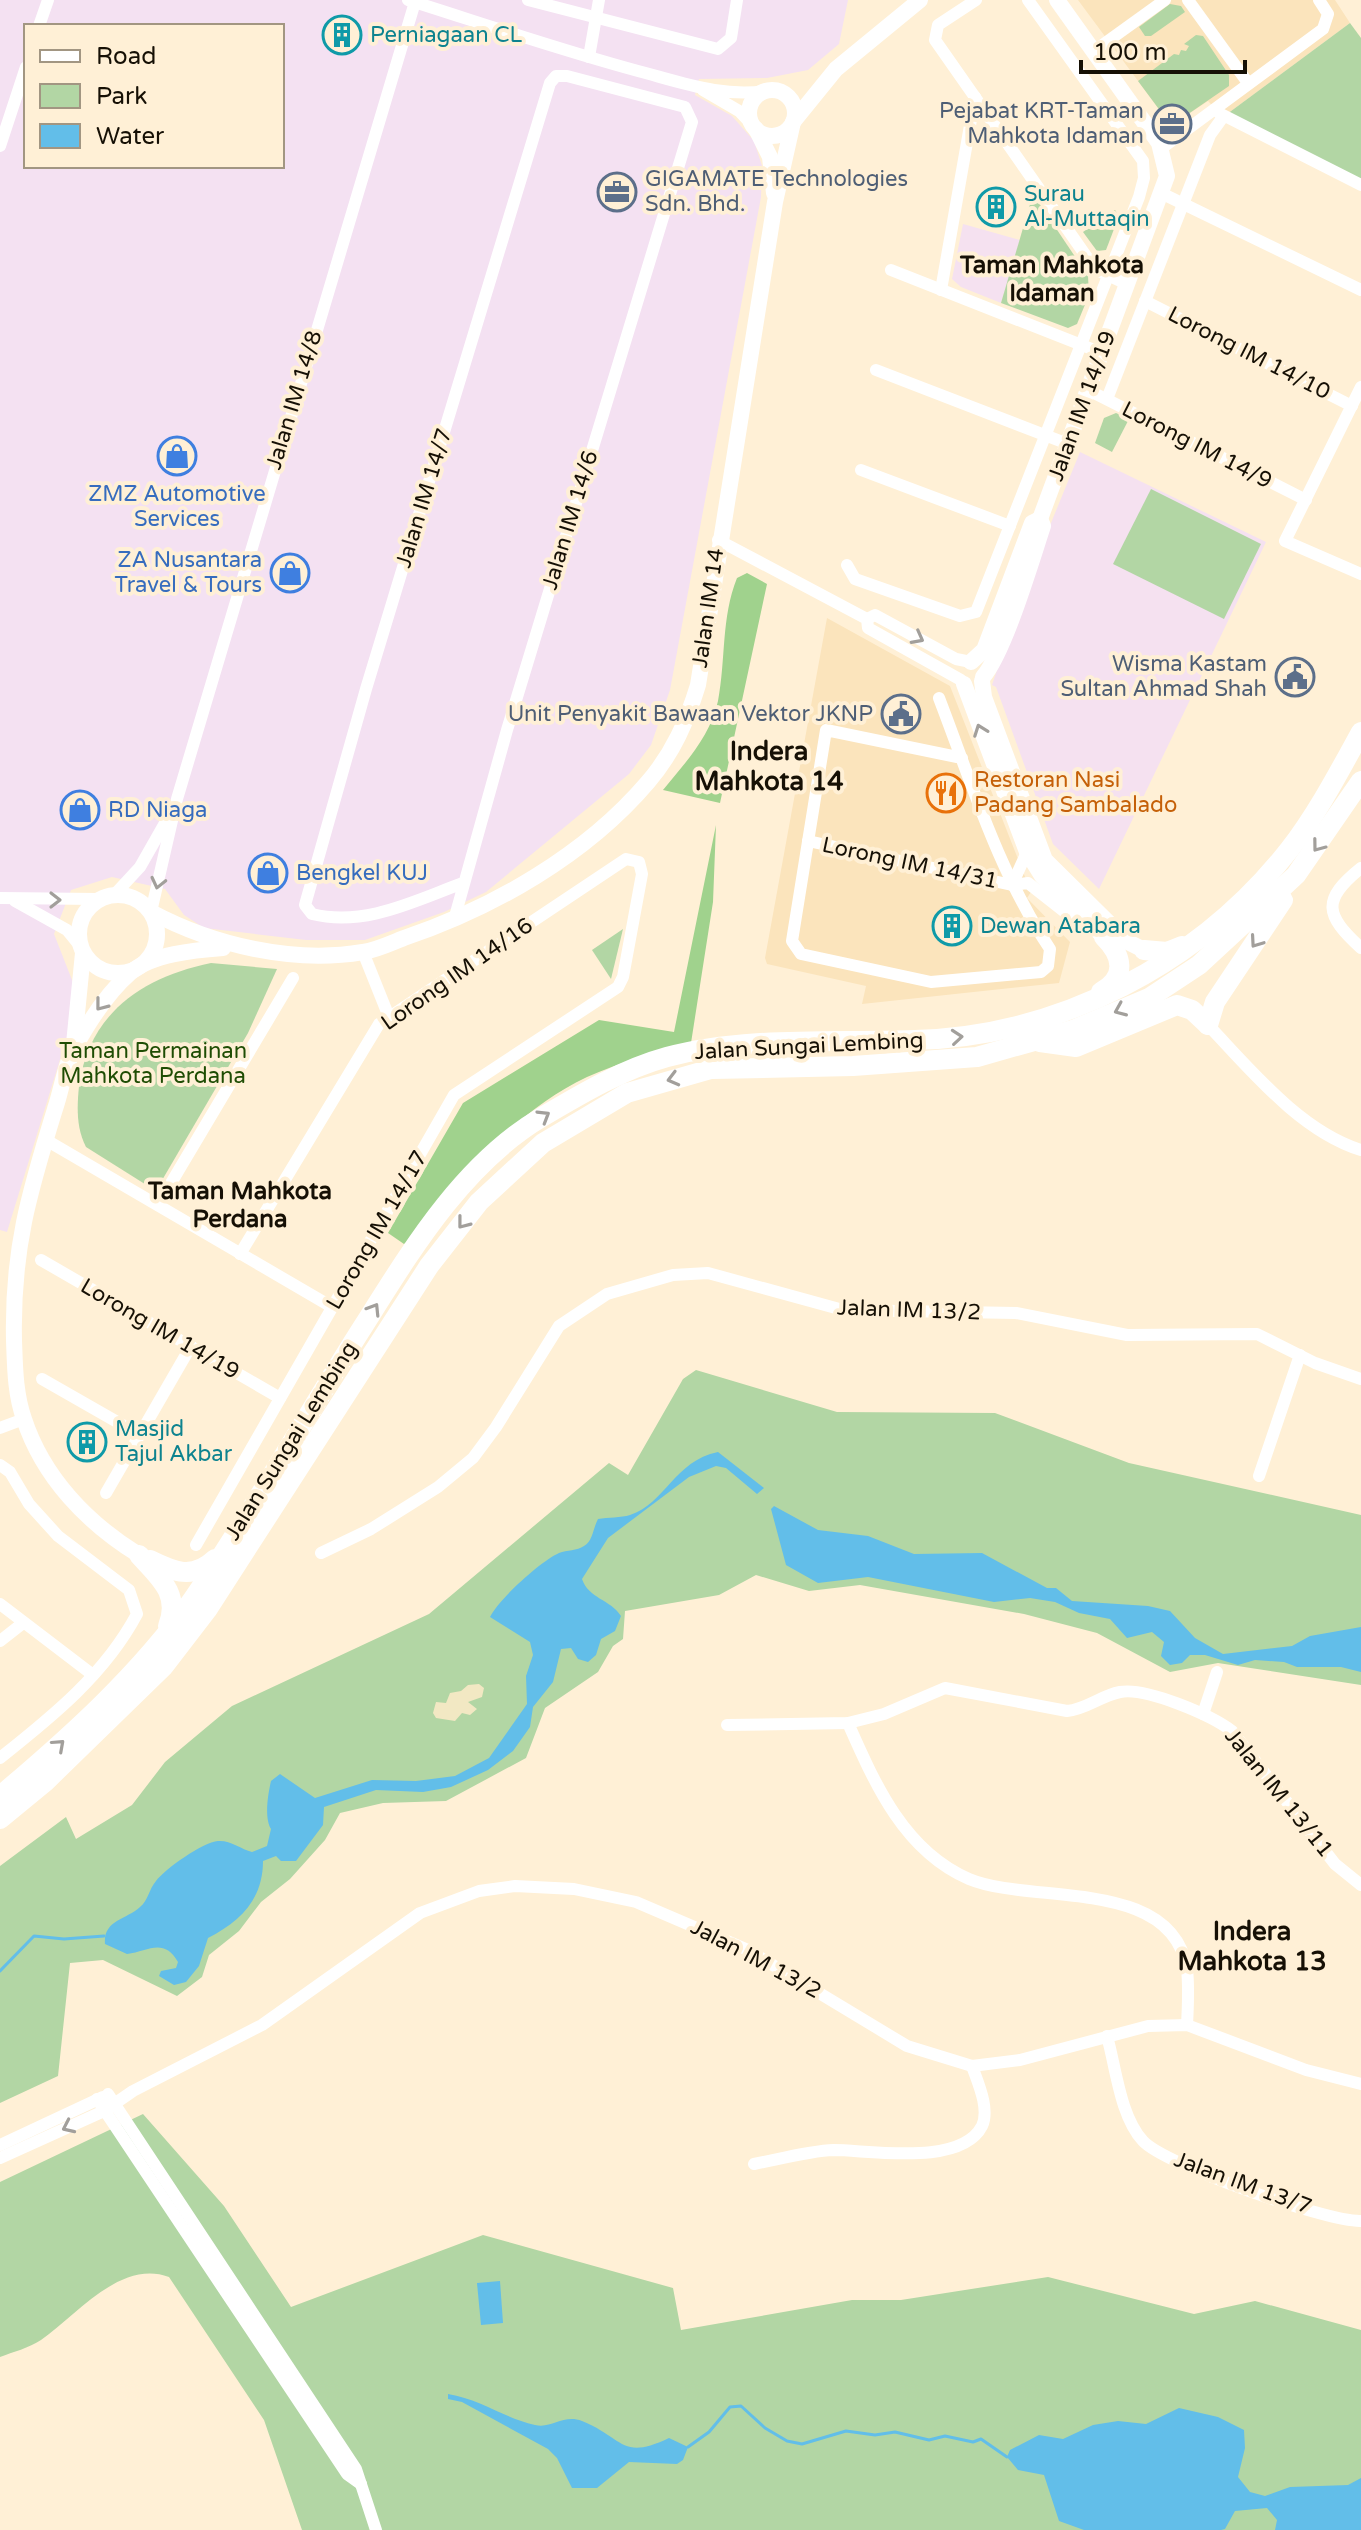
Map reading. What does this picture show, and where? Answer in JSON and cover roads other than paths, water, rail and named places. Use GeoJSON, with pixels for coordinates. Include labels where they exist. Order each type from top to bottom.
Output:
{"type":"FeatureCollection","features":[{"type":"Feature","properties":{"kind":"main road","name":"Jalan Sungai Lembing"},"geometry":{"type":"LineString","coordinates":[[0,1796],[110,1698],[193,1599],[412,1249],[465,1181],[536,1120],[598,1085],[665,1057],[722,1047],[977,1035],[1055,1016],[1148,976],[1231,912],[1288,852],[1361,732]]}},
{"type":"Feature","properties":{"kind":"main road","name":"Jalan Sungai Lembing"},"geometry":{"type":"LineString","coordinates":[[0,1819],[45,1782],[164,1666],[207,1610],[429,1266],[479,1202],[543,1143],[627,1093],[711,1069],[853,1066],[977,1057],[1039,1041],[1149,998],[1199,965],[1296,875],[1361,781]]}},
{"type":"Feature","properties":{"kind":"main road"},"geometry":{"type":"LineString","coordinates":[[1039,1041],[1076,1047],[1177,1005],[1192,1010],[1208,1025],[1215,1002],[1275,914],[1296,875]]}},
{"type":"Feature","properties":{"kind":"main road"},"geometry":{"type":"LineString","coordinates":[[1055,1016],[1116,981],[1120,956],[1104,937]]}},
{"type":"Feature","properties":{"kind":"main road"},"geometry":{"type":"LineString","coordinates":[[1144,950],[1167,952],[1197,939]]}},
{"type":"Feature","properties":{"kind":"main road"},"geometry":{"type":"LineString","coordinates":[[139,1555],[183,1574],[201,1570],[220,1555]]}},
{"type":"Feature","properties":{"kind":"main road"},"geometry":{"type":"LineString","coordinates":[[139,1555],[172,1595],[173,1611],[164,1635]]}},
{"type":"Feature","properties":{"kind":"street"},"geometry":{"type":"LineString","coordinates":[[40,24],[48,0]]}},
{"type":"Feature","properties":{"kind":"street"},"geometry":{"type":"LineString","coordinates":[[528,0],[595,20],[718,49],[731,38],[737,0]]}},
{"type":"Feature","properties":{"kind":"street"},"geometry":{"type":"LineString","coordinates":[[589,57],[599,0]]}},
{"type":"Feature","properties":{"kind":"street"},"geometry":{"type":"LineString","coordinates":[[411,1],[697,87],[744,93],[801,90],[836,69],[920,0]]}},
{"type":"Feature","properties":{"kind":"street"},"geometry":{"type":"LineString","coordinates":[[976,0],[934,29],[939,48],[1086,257],[1106,275],[1127,284]]}},
{"type":"Feature","properties":{"kind":"street"},"geometry":{"type":"LineString","coordinates":[[847,565],[855,579],[960,616],[973,615],[980,604],[1139,197],[1144,178],[1143,161],[1028,0]]}},
{"type":"Feature","properties":{"kind":"street"},"geometry":{"type":"LineString","coordinates":[[1057,0],[1162,148],[1219,112],[1248,83],[1323,29],[1328,14],[1319,0]]}},
{"type":"Feature","properties":{"kind":"street"},"geometry":{"type":"LineString","coordinates":[[1094,51],[1165,0]]}},
{"type":"Feature","properties":{"kind":"street"},"geometry":{"type":"LineString","coordinates":[[1188,0],[1248,83]]}},
{"type":"Feature","properties":{"kind":"street","name":"Jalan IM 14/8"},"geometry":{"type":"LineString","coordinates":[[151,912],[177,799],[411,1]]}},
{"type":"Feature","properties":{"kind":"street"},"geometry":{"type":"LineString","coordinates":[[697,87],[734,107],[756,129],[776,135],[793,122],[836,69]]}},
{"type":"Feature","properties":{"kind":"street"},"geometry":{"type":"LineString","coordinates":[[0,146],[24,73]]}},
{"type":"Feature","properties":{"kind":"street","name":"Jalan IM 14/7"},"geometry":{"type":"LineString","coordinates":[[463,883],[365,917],[319,916],[312,914],[305,905],[371,674],[550,83],[556,76],[567,76],[625,90],[685,107],[692,122]]}},
{"type":"Feature","properties":{"kind":"street"},"geometry":{"type":"LineString","coordinates":[[770,90],[791,99],[793,122],[775,202]]}},
{"type":"Feature","properties":{"kind":"street"},"geometry":{"type":"LineString","coordinates":[[770,90],[752,102],[749,116],[772,164],[775,202]]}},
{"type":"Feature","properties":{"kind":"street"},"geometry":{"type":"LineString","coordinates":[[941,290],[975,97]]}},
{"type":"Feature","properties":{"kind":"street"},"geometry":{"type":"LineString","coordinates":[[1219,112],[1361,185]]}},
{"type":"Feature","properties":{"kind":"street"},"geometry":{"type":"LineString","coordinates":[[1107,399],[1219,112]]}},
{"type":"Feature","properties":{"kind":"street","name":"Jalan IM 14/6"},"geometry":{"type":"LineString","coordinates":[[454,920],[692,122]]}},
{"type":"Feature","properties":{"kind":"street","name":"Jalan IM 14/19"},"geometry":{"type":"LineString","coordinates":[[1040,519],[1163,194],[1167,171],[1162,148]]}},
{"type":"Feature","properties":{"kind":"street"},"geometry":{"type":"LineString","coordinates":[[1163,194],[1361,290]]}},
{"type":"Feature","properties":{"kind":"street","name":"Jalan IM 14"},"geometry":{"type":"LineString","coordinates":[[235,946],[299,953],[363,952],[454,920],[505,894],[593,833],[648,782],[672,748],[687,719],[698,685],[718,540],[775,202]]}},
{"type":"Feature","properties":{"kind":"street"},"geometry":{"type":"LineString","coordinates":[[891,270],[1102,353]]}},
{"type":"Feature","properties":{"kind":"street","name":"Lorong IM 14/10"},"geometry":{"type":"LineString","coordinates":[[1145,301],[1352,406]]}},
{"type":"Feature","properties":{"kind":"street"},"geometry":{"type":"LineString","coordinates":[[876,370],[1068,444]]}},
{"type":"Feature","properties":{"kind":"street"},"geometry":{"type":"LineString","coordinates":[[1361,387],[1285,541],[1361,574]]}},
{"type":"Feature","properties":{"kind":"street","name":"Lorong IM 14/9"},"geometry":{"type":"LineString","coordinates":[[1088,390],[1306,500]]}},
{"type":"Feature","properties":{"kind":"street"},"geometry":{"type":"LineString","coordinates":[[861,470],[1010,526]]}},
{"type":"Feature","properties":{"kind":"street"},"geometry":{"type":"LineString","coordinates":[[867,619],[868,628],[962,682],[975,686],[983,679],[996,655],[1043,526],[1040,519],[1032,523],[984,650],[961,669],[962,682],[1027,852],[1042,876],[1104,937]]}},
{"type":"Feature","properties":{"kind":"street"},"geometry":{"type":"LineString","coordinates":[[718,540],[867,619]]}},
{"type":"Feature","properties":{"kind":"street"},"geometry":{"type":"LineString","coordinates":[[867,619],[875,615],[956,659],[979,665],[984,697],[1045,860],[1128,942],[1144,950]]}},
{"type":"Feature","properties":{"kind":"street"},"geometry":{"type":"LineString","coordinates":[[939,698],[1012,885],[1050,949],[1052,958],[1041,972],[931,982],[801,954],[792,941],[826,730],[962,758]]}},
{"type":"Feature","properties":{"kind":"street","name":"Jalan IM 14/8"},"geometry":{"type":"LineString","coordinates":[[115,894],[140,867],[177,799]]}},
{"type":"Feature","properties":{"kind":"street","name":"Lorong IM 14/31"},"geometry":{"type":"LineString","coordinates":[[808,841],[1012,885],[1028,883],[1038,887],[1092,933],[1104,937]]}},
{"type":"Feature","properties":{"kind":"street"},"geometry":{"type":"LineString","coordinates":[[1012,885],[1027,852]]}},
{"type":"Feature","properties":{"kind":"street","name":"Lorong IM 14/17"},"geometry":{"type":"LineString","coordinates":[[196,1545],[454,1095],[612,993],[623,977],[642,874],[636,860]]}},
{"type":"Feature","properties":{"kind":"street","name":"Lorong IM 14/16"},"geometry":{"type":"LineString","coordinates":[[240,1254],[379,1024],[621,863],[636,860]]}},
{"type":"Feature","properties":{"kind":"street"},"geometry":{"type":"LineString","coordinates":[[1361,868],[1334,894],[1331,914],[1361,948]]}},
{"type":"Feature","properties":{"kind":"street"},"geometry":{"type":"LineString","coordinates":[[6,899],[98,899],[115,894],[134,897],[151,912],[190,932],[235,946]]}},
{"type":"Feature","properties":{"kind":"street"},"geometry":{"type":"LineString","coordinates":[[6,899],[67,930],[101,969],[117,973],[180,954],[235,946]]}},
{"type":"Feature","properties":{"kind":"street"},"geometry":{"type":"LineString","coordinates":[[98,899],[81,919],[82,950],[75,1045],[24,1211],[15,1278],[15,1380],[24,1419],[40,1456],[70,1498],[97,1525],[139,1555]]}},
{"type":"Feature","properties":{"kind":"street"},"geometry":{"type":"LineString","coordinates":[[75,1045],[106,999],[148,959],[157,941],[151,912]]}},
{"type":"Feature","properties":{"kind":"street"},"geometry":{"type":"LineString","coordinates":[[363,952],[389,1017]]}},
{"type":"Feature","properties":{"kind":"street"},"geometry":{"type":"LineString","coordinates":[[158,1205],[293,978]]}},
{"type":"Feature","properties":{"kind":"street"},"geometry":{"type":"LineString","coordinates":[[1208,1025],[1299,1113],[1328,1136],[1361,1150]]}},
{"type":"Feature","properties":{"kind":"street"},"geometry":{"type":"LineString","coordinates":[[46,1140],[332,1307]]}},
{"type":"Feature","properties":{"kind":"street","name":"Lorong IM 14/19"},"geometry":{"type":"LineString","coordinates":[[41,1260],[280,1398]]}},
{"type":"Feature","properties":{"kind":"street","name":"Jalan IM 13/2"},"geometry":{"type":"LineString","coordinates":[[321,1553],[371,1529],[438,1487],[473,1458],[559,1326],[607,1294],[673,1275],[708,1273],[843,1310],[1016,1313],[1127,1335],[1257,1334],[1361,1379]]}},
{"type":"Feature","properties":{"kind":"street"},"geometry":{"type":"LineString","coordinates":[[106,1493],[191,1346]]}},
{"type":"Feature","properties":{"kind":"street"},"geometry":{"type":"LineString","coordinates":[[1259,1476],[1300,1355]]}},
{"type":"Feature","properties":{"kind":"street"},"geometry":{"type":"LineString","coordinates":[[42,1379],[140,1435]]}},
{"type":"Feature","properties":{"kind":"street"},"geometry":{"type":"LineString","coordinates":[[0,1428],[24,1419]]}},
{"type":"Feature","properties":{"kind":"street"},"geometry":{"type":"LineString","coordinates":[[0,1758],[60,1711],[122,1642],[137,1614],[133,1597],[58,1536],[29,1504],[5,1469]]}},
{"type":"Feature","properties":{"kind":"street"},"geometry":{"type":"LineString","coordinates":[[0,1604],[93,1675]]}},
{"type":"Feature","properties":{"kind":"street"},"geometry":{"type":"LineString","coordinates":[[0,1641],[23,1623]]}},
{"type":"Feature","properties":{"kind":"street"},"geometry":{"type":"LineString","coordinates":[[1203,1714],[1217,1672]]}},
{"type":"Feature","properties":{"kind":"street","name":"Jalan IM 13/11"},"geometry":{"type":"LineString","coordinates":[[727,1725],[848,1723],[952,1688],[1067,1711],[1082,1709],[1105,1696],[1128,1691],[1203,1714],[1232,1731],[1335,1864],[1361,1885]]}},
{"type":"Feature","properties":{"kind":"street"},"geometry":{"type":"LineString","coordinates":[[848,1723],[883,1796],[927,1852],[968,1878],[989,1885],[1118,1903],[1161,1926],[1183,1955],[1187,1969],[1187,2025]]}},
{"type":"Feature","properties":{"kind":"street","name":"Jalan IM 13/2"},"geometry":{"type":"LineString","coordinates":[[0,2145],[133,2091],[262,2025],[420,1913],[479,1891],[515,1886],[544,1886],[609,1895],[704,1929],[793,1974],[907,2046],[972,2066],[1020,2060],[1148,2026],[1187,2025],[1306,2070],[1361,2084]]}},
{"type":"Feature","properties":{"kind":"street","name":"Jalan IM 13/7"},"geometry":{"type":"LineString","coordinates":[[1107,2036],[1134,2127],[1153,2150],[1256,2193],[1361,2221]]}},
{"type":"Feature","properties":{"kind":"street"},"geometry":{"type":"LineString","coordinates":[[754,2164],[832,2150],[911,2156],[941,2150],[972,2137],[981,2127],[985,2112],[972,2066]]}},
{"type":"Feature","properties":{"kind":"street"},"geometry":{"type":"LineString","coordinates":[[106,2102],[281,2365],[347,2474],[361,2484],[376,2530]]}},
{"type":"Feature","properties":{"kind":"street","name":"Jalan IM 13/2"},"geometry":{"type":"LineString","coordinates":[[0,2158],[106,2102]]}},
{"type":"Feature","properties":{"kind":"water"},"geometry":{"type":"Polygon","coordinates":[[[718,1452],[764,1488],[757,1494],[726,1468],[716,1466],[689,1477],[608,1538],[582,1579],[590,1591],[621,1616],[615,1631],[601,1639],[596,1655],[588,1662],[578,1659],[571,1648],[561,1649],[553,1682],[533,1707],[530,1727],[513,1751],[488,1770],[451,1787],[423,1792],[376,1790],[324,1807],[323,1825],[296,1861],[281,1861],[276,1856],[263,1861],[254,1898],[231,1924],[208,1938],[199,1966],[186,1982],[174,1985],[159,1976],[161,1971],[176,1968],[178,1962],[167,1950],[155,1948],[127,1954],[105,1944],[105,1936],[112,1925],[140,1907],[161,1876],[194,1851],[218,1841],[252,1852],[267,1846],[271,1829],[267,1812],[269,1792],[271,1781],[280,1774],[315,1798],[372,1780],[416,1781],[455,1776],[489,1758],[527,1704],[526,1676],[533,1655],[530,1642],[490,1617],[495,1609],[542,1564],[559,1553],[587,1544],[598,1519],[626,1516],[642,1510],[691,1464],[718,1452]]]}},
{"type":"Feature","properties":{"kind":"water"},"geometry":{"type":"Polygon","coordinates":[[[774,1506],[818,1530],[868,1536],[914,1554],[982,1553],[1047,1588],[1056,1588],[1072,1601],[1148,1606],[1170,1611],[1195,1638],[1223,1654],[1292,1646],[1310,1636],[1361,1627],[1361,1672],[1341,1667],[1297,1667],[1284,1662],[1255,1660],[1238,1665],[1205,1655],[1190,1655],[1182,1663],[1170,1665],[1161,1656],[1164,1642],[1152,1632],[1127,1638],[1110,1619],[1079,1613],[1055,1602],[1030,1598],[994,1602],[868,1577],[818,1583],[786,1565],[771,1509],[774,1506]]]}},
{"type":"Feature","properties":{"kind":"water"},"geometry":{"type":"Polygon","coordinates":[[[500,2281],[503,2323],[481,2325],[477,2283],[500,2281]]]}},
{"type":"Feature","properties":{"kind":"water"},"geometry":{"type":"Polygon","coordinates":[[[448,2394],[535,2425],[569,2419],[582,2421],[631,2447],[653,2445],[669,2438],[688,2447],[683,2460],[677,2464],[629,2462],[597,2488],[572,2488],[557,2458],[548,2449],[462,2402],[448,2399],[448,2394]]]}},
{"type":"Feature","properties":{"kind":"water"},"geometry":{"type":"Polygon","coordinates":[[[1179,2408],[1218,2417],[1244,2430],[1245,2448],[1238,2477],[1250,2492],[1265,2496],[1290,2487],[1348,2485],[1361,2478],[1361,2530],[1275,2530],[1277,2520],[1267,2508],[1235,2511],[1225,2529],[1221,2530],[1084,2530],[1059,2521],[1044,2475],[1018,2470],[1007,2457],[1010,2450],[1039,2435],[1063,2439],[1093,2425],[1118,2421],[1146,2424],[1179,2408]]]}},
{"type":"Feature","properties":{"kind":"waterway"},"geometry":{"type":"LineString","coordinates":[[0,1971],[34,1936],[64,1939],[104,1936]]}},
{"type":"Feature","properties":{"kind":"waterway"},"geometry":{"type":"LineString","coordinates":[[688,2447],[709,2432],[730,2407],[741,2406],[765,2428],[787,2441],[802,2444],[846,2431],[875,2435],[895,2432],[929,2440],[945,2436],[973,2442],[981,2439],[1007,2457]]}},
{"type":"Feature","properties":{"kind":"place","name":"Perniagaan CL"},"geometry":{"type":"Point","coordinates":[342,35]}},
{"type":"Feature","properties":{"kind":"place","name":"Pejabat KRT-Taman Mahkota Idaman"},"geometry":{"type":"Point","coordinates":[1172,124]}},
{"type":"Feature","properties":{"kind":"place","name":"GIGAMATE Technologies Sdn. Bhd."},"geometry":{"type":"Point","coordinates":[617,192]}},
{"type":"Feature","properties":{"kind":"place","name":"Surau Al-Muttaqin"},"geometry":{"type":"Point","coordinates":[996,207]}},
{"type":"Feature","properties":{"kind":"place","name":"ZMZ Automotive Services"},"geometry":{"type":"Point","coordinates":[177,456]}},
{"type":"Feature","properties":{"kind":"place","name":"ZA Nusantara Travel & Tours"},"geometry":{"type":"Point","coordinates":[290,573]}},
{"type":"Feature","properties":{"kind":"place","name":"Wisma Kastam Sultan Ahmad Shah"},"geometry":{"type":"Point","coordinates":[1295,677]}},
{"type":"Feature","properties":{"kind":"place","name":"Unit Penyakit Bawaan Vektor JKNP"},"geometry":{"type":"Point","coordinates":[901,714]}},
{"type":"Feature","properties":{"kind":"place","name":"Restoran Nasi Padang Sambalado"},"geometry":{"type":"Point","coordinates":[946,793]}},
{"type":"Feature","properties":{"kind":"place","name":"RD Niaga"},"geometry":{"type":"Point","coordinates":[80,810]}},
{"type":"Feature","properties":{"kind":"place","name":"Bengkel KUJ"},"geometry":{"type":"Point","coordinates":[268,873]}},
{"type":"Feature","properties":{"kind":"place","name":"Dewan Atabara"},"geometry":{"type":"Point","coordinates":[952,926]}},
{"type":"Feature","properties":{"kind":"place","name":"Masjid Tajul Akbar"},"geometry":{"type":"Point","coordinates":[87,1442]}},
{"type":"Feature","properties":{"kind":"district","name":"Taman Mahkota Idaman"},"geometry":{"type":"Point","coordinates":[1052,279]}},
{"type":"Feature","properties":{"kind":"district","name":"Indera Mahkota 14"},"geometry":{"type":"Point","coordinates":[769,766]}},
{"type":"Feature","properties":{"kind":"district","name":"Taman Mahkota Perdana"},"geometry":{"type":"Point","coordinates":[240,1205]}},
{"type":"Feature","properties":{"kind":"district","name":"Indera Mahkota 13"},"geometry":{"type":"Point","coordinates":[1252,1946]}},
{"type":"Feature","properties":{"kind":"park label","name":"Taman Permainan Mahkota Perdana"},"geometry":{"type":"Point","coordinates":[153,1064]}}]}
